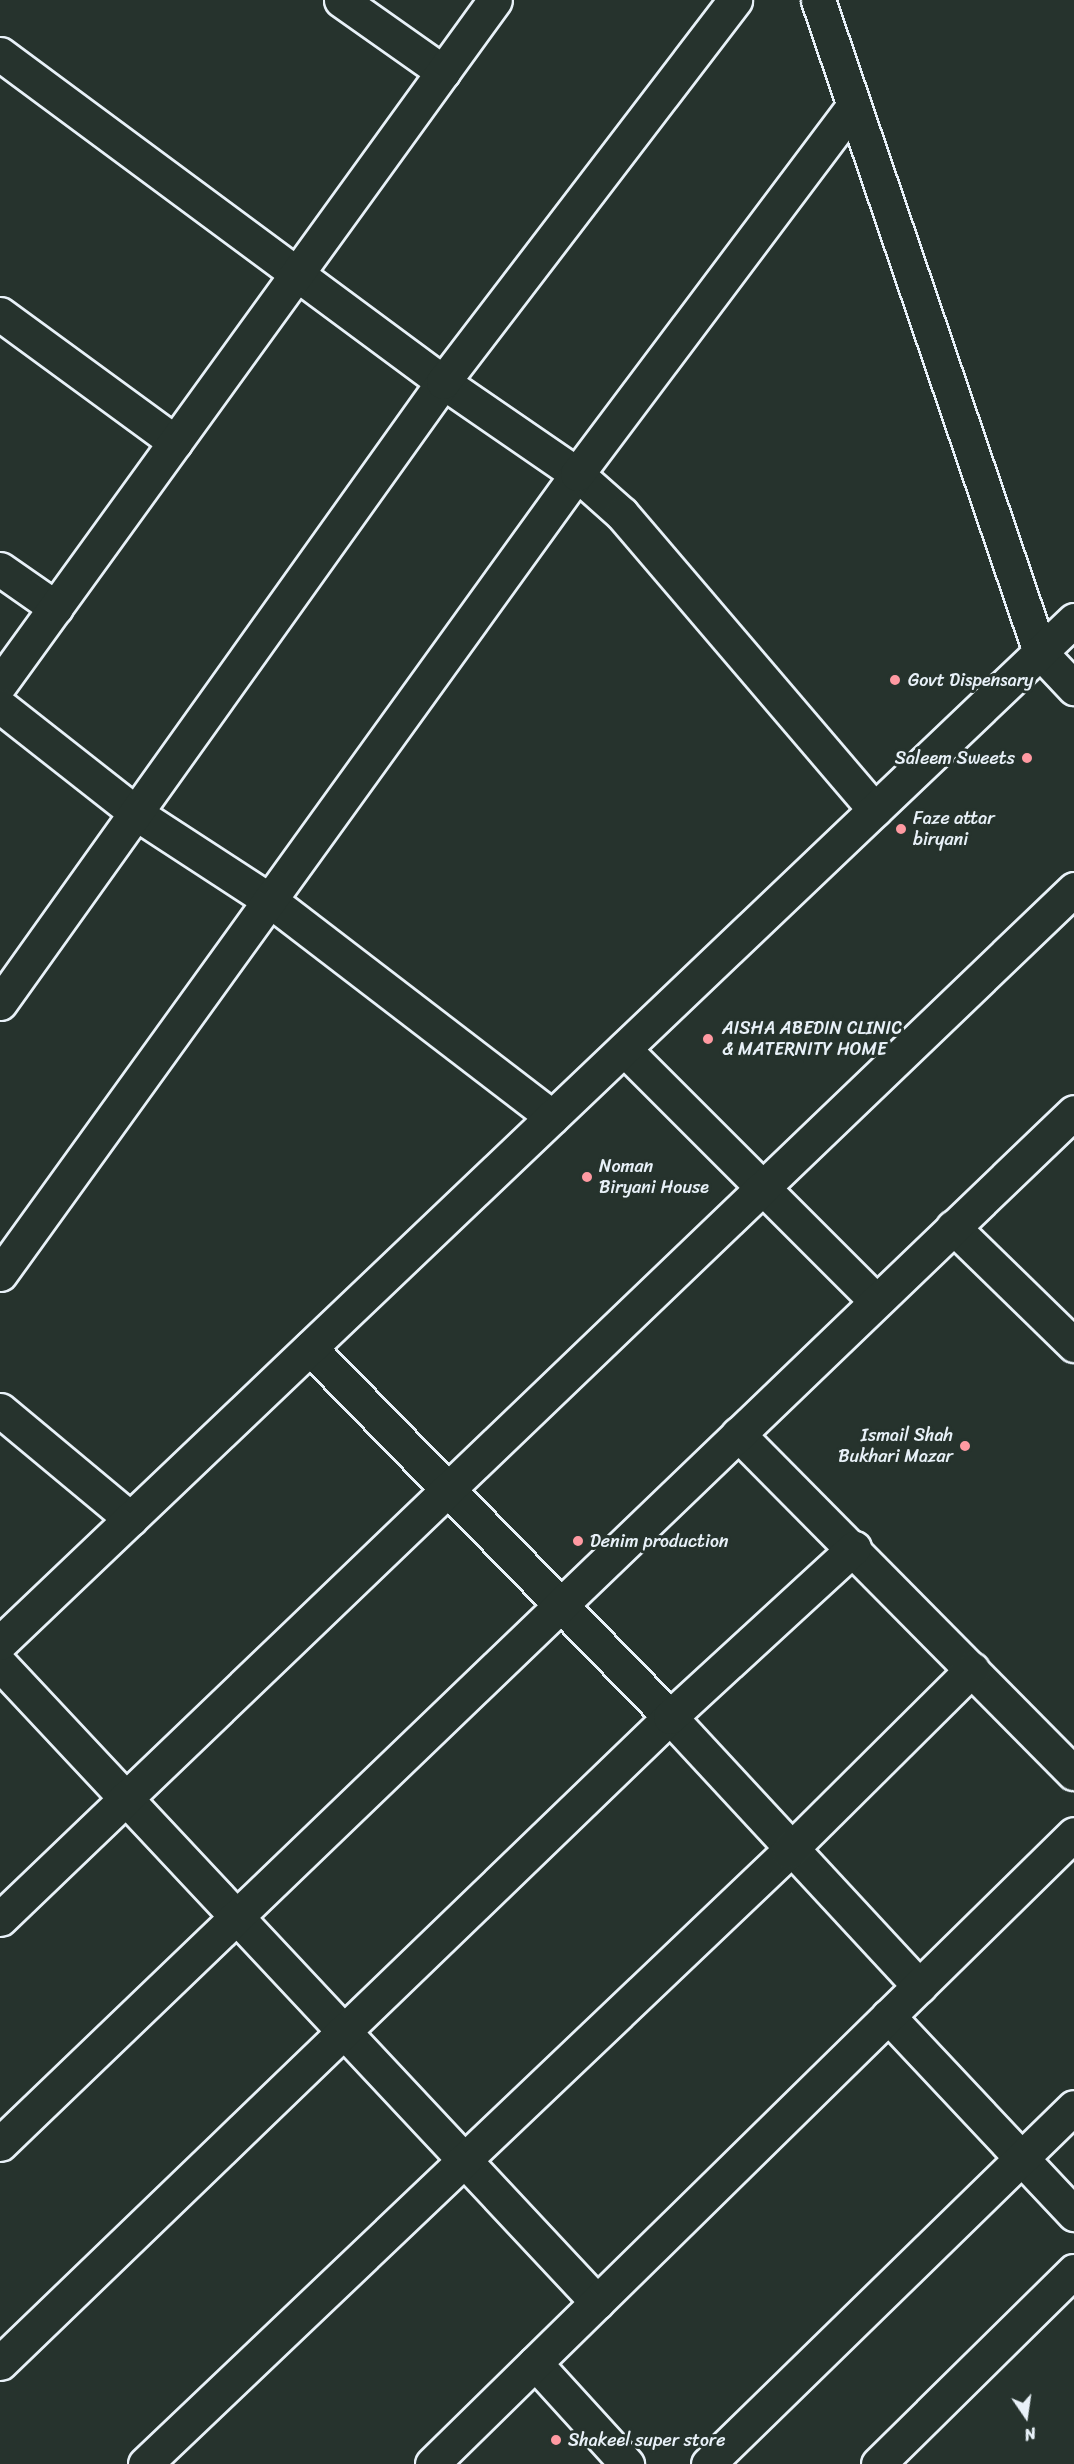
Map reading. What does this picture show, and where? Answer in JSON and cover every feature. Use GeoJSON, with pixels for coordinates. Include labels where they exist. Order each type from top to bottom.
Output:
{"type":"FeatureCollection","features":[{"type":"Feature","properties":{"kind":"street"},"geometry":{"type":"LineString","coordinates":[[341,0],[443,72]]}},
{"type":"Feature","properties":{"kind":"street"},"geometry":{"type":"LineString","coordinates":[[0,684],[495,0]]}},
{"type":"Feature","properties":{"kind":"street"},"geometry":{"type":"LineString","coordinates":[[0,1003],[443,382],[735,0]]}},
{"type":"Feature","properties":{"kind":"street"},"geometry":{"type":"LineString","coordinates":[[818,0],[1040,652],[1074,688]]}},
{"type":"Feature","properties":{"kind":"street"},"geometry":{"type":"LineString","coordinates":[[0,54],[443,382],[577,474],[622,514],[875,810]]}},
{"type":"Feature","properties":{"kind":"street"},"geometry":{"type":"LineString","coordinates":[[0,1274],[272,902],[577,474],[854,105]]}},
{"type":"Feature","properties":{"kind":"street"},"geometry":{"type":"LineString","coordinates":[[0,314],[175,442]]}},
{"type":"Feature","properties":{"kind":"street"},"geometry":{"type":"LineString","coordinates":[[0,569],[56,608]]}},
{"type":"Feature","properties":{"kind":"street"},"geometry":{"type":"LineString","coordinates":[[0,1643],[1074,620]]}},
{"type":"Feature","properties":{"kind":"street"},"geometry":{"type":"LineString","coordinates":[[0,706],[137,814],[272,902],[552,1118]]}},
{"type":"Feature","properties":{"kind":"street"},"geometry":{"type":"LineString","coordinates":[[0,1919],[128,1802],[448,1488],[1074,889]]}},
{"type":"Feature","properties":{"kind":"street"},"geometry":{"type":"LineString","coordinates":[[624,1049],[766,1186],[876,1301]]}},
{"type":"Feature","properties":{"kind":"street"},"geometry":{"type":"LineString","coordinates":[[0,2144],[559,1604],[1074,1112]]}},
{"type":"Feature","properties":{"kind":"street"},"geometry":{"type":"LineString","coordinates":[[953,1227],[1074,1345]]}},
{"type":"Feature","properties":{"kind":"street"},"geometry":{"type":"LineString","coordinates":[[310,1348],[670,1717],[789,1851],[919,1986]]}},
{"type":"Feature","properties":{"kind":"street"},"geometry":{"type":"LineString","coordinates":[[0,1410],[131,1519]]}},
{"type":"Feature","properties":{"kind":"street"},"geometry":{"type":"LineString","coordinates":[[738,1434],[854,1548],[1074,1773]]}},
{"type":"Feature","properties":{"kind":"street"},"geometry":{"type":"LineString","coordinates":[[0,2363],[345,2033],[670,1717],[854,1548]]}},
{"type":"Feature","properties":{"kind":"street"},"geometry":{"type":"LineString","coordinates":[[0,1664],[597,2302]]}},
{"type":"Feature","properties":{"kind":"street"},"geometry":{"type":"LineString","coordinates":[[145,2464],[462,2159],[789,1851],[972,1669]]}},
{"type":"Feature","properties":{"kind":"street"},"geometry":{"type":"LineString","coordinates":[[432,2464],[1074,1834]]}},
{"type":"Feature","properties":{"kind":"street"},"geometry":{"type":"LineString","coordinates":[[888,2016],[1074,2214]]}},
{"type":"Feature","properties":{"kind":"street"},"geometry":{"type":"LineString","coordinates":[[708,2464],[1074,2107]]}},
{"type":"Feature","properties":{"kind":"street"},"geometry":{"type":"LineString","coordinates":[[878,2464],[1074,2271]]}},
{"type":"Feature","properties":{"kind":"street"},"geometry":{"type":"LineString","coordinates":[[535,2363],[627,2464]]}},
{"type":"Feature","properties":{"kind":"place","name":"Govt Dispensary"},"geometry":{"type":"Point","coordinates":[895,680]}},
{"type":"Feature","properties":{"kind":"place","name":"Saleem Sweets"},"geometry":{"type":"Point","coordinates":[1027,758]}},
{"type":"Feature","properties":{"kind":"place","name":"Faze attar biryani"},"geometry":{"type":"Point","coordinates":[901,829]}},
{"type":"Feature","properties":{"kind":"place","name":"AISHA ABEDIN CLINIC & MATERNITY HOME"},"geometry":{"type":"Point","coordinates":[708,1039]}},
{"type":"Feature","properties":{"kind":"place","name":"Noman Biryani House"},"geometry":{"type":"Point","coordinates":[587,1177]}},
{"type":"Feature","properties":{"kind":"place","name":"Ismail Shah Bukhari Mazar"},"geometry":{"type":"Point","coordinates":[965,1446]}},
{"type":"Feature","properties":{"kind":"place","name":"Denim production"},"geometry":{"type":"Point","coordinates":[578,1541]}},
{"type":"Feature","properties":{"kind":"place","name":"Shakeel super store"},"geometry":{"type":"Point","coordinates":[556,2440]}}]}
